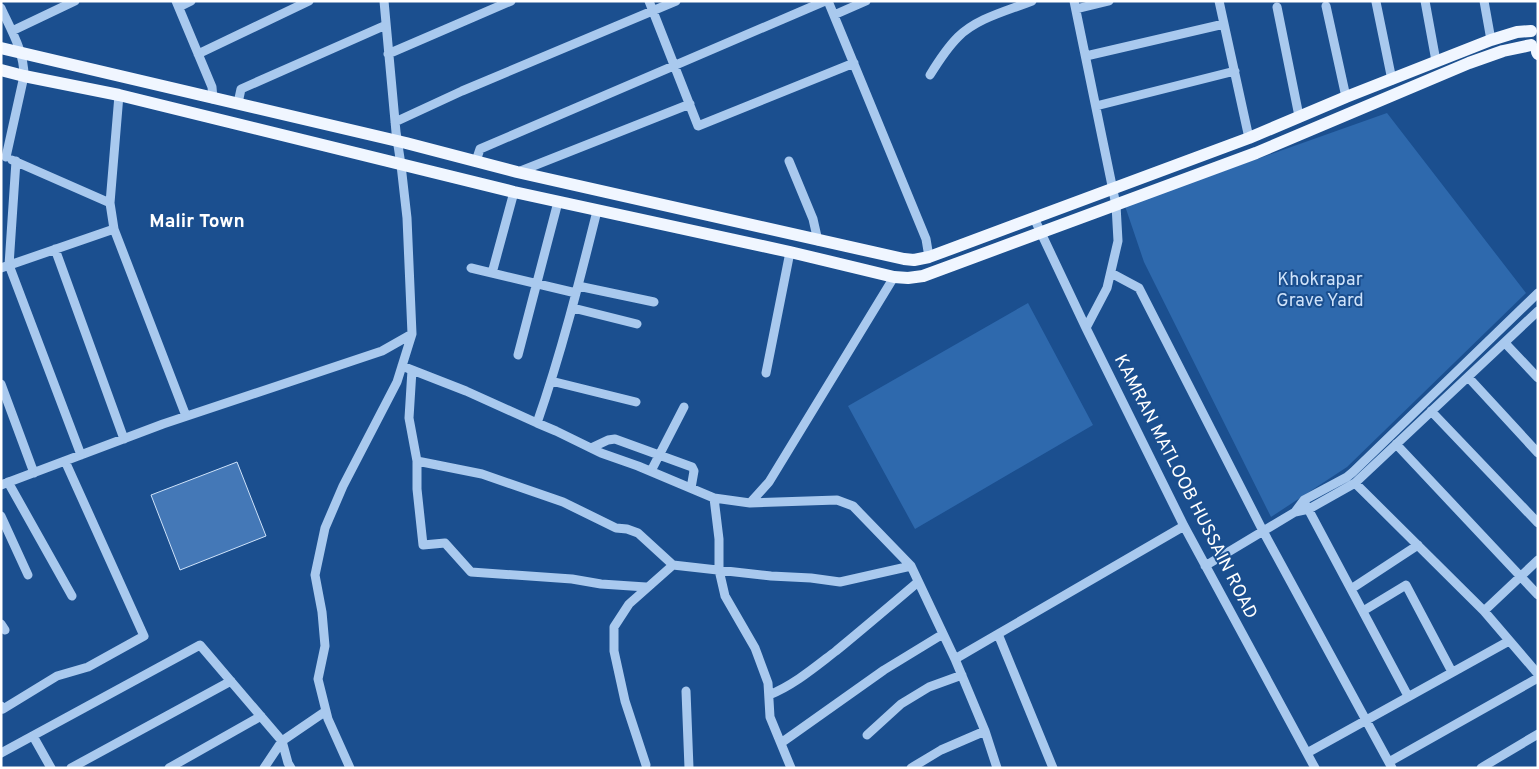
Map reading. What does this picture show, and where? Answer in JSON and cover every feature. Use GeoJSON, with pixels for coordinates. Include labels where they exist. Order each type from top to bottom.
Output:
{"type":"FeatureCollection","features":[{"type":"Feature","properties":{"kind":"main road"},"geometry":{"type":"LineString","coordinates":[[1,48],[398,141],[517,172],[818,241],[914,260],[929,257],[1249,138],[1298,116],[1491,40],[1534,28]]}},
{"type":"Feature","properties":{"kind":"main road"},"geometry":{"type":"LineString","coordinates":[[1,70],[119,94],[514,192],[790,252],[894,277],[908,278],[923,276],[1042,234],[1256,153],[1469,62],[1503,51],[1536,51],[1529,36],[1534,28]]}},
{"type":"Feature","properties":{"kind":"street"},"geometry":{"type":"LineString","coordinates":[[12,31],[75,1]]}},
{"type":"Feature","properties":{"kind":"street"},"geometry":{"type":"LineString","coordinates":[[191,1],[177,4],[212,87],[213,99]]}},
{"type":"Feature","properties":{"kind":"street"},"geometry":{"type":"LineString","coordinates":[[198,54],[309,1]]}},
{"type":"Feature","properties":{"kind":"street"},"geometry":{"type":"LineString","coordinates":[[378,1],[384,12]]}},
{"type":"Feature","properties":{"kind":"street"},"geometry":{"type":"LineString","coordinates":[[350,768],[328,719],[318,679],[325,646],[322,612],[315,575],[324,528],[343,486],[397,382],[412,334],[407,218],[402,165],[395,122],[384,1]]}},
{"type":"Feature","properties":{"kind":"street"},"geometry":{"type":"LineString","coordinates":[[388,54],[511,1]]}},
{"type":"Feature","properties":{"kind":"street"},"geometry":{"type":"LineString","coordinates":[[649,1],[698,126],[854,62]]}},
{"type":"Feature","properties":{"kind":"street"},"geometry":{"type":"LineString","coordinates":[[395,122],[462,91],[676,1]]}},
{"type":"Feature","properties":{"kind":"street"},"geometry":{"type":"LineString","coordinates":[[476,161],[480,148],[826,1],[854,62],[926,239],[929,257]]}},
{"type":"Feature","properties":{"kind":"street"},"geometry":{"type":"LineString","coordinates":[[834,15],[866,1]]}},
{"type":"Feature","properties":{"kind":"street"},"geometry":{"type":"LineString","coordinates":[[930,74],[944,53],[959,36],[982,20],[1032,1]]}},
{"type":"Feature","properties":{"kind":"street"},"geometry":{"type":"LineString","coordinates":[[1086,328],[1108,288],[1118,241],[1116,205],[1075,5],[1109,1]]}},
{"type":"Feature","properties":{"kind":"street"},"geometry":{"type":"LineString","coordinates":[[1219,1],[1249,138]]}},
{"type":"Feature","properties":{"kind":"street"},"geometry":{"type":"LineString","coordinates":[[1425,1],[1436,62]]}},
{"type":"Feature","properties":{"kind":"street"},"geometry":{"type":"LineString","coordinates":[[1484,1],[1491,40]]}},
{"type":"Feature","properties":{"kind":"street"},"geometry":{"type":"LineString","coordinates":[[1376,2],[1392,80]]}},
{"type":"Feature","properties":{"kind":"street"},"geometry":{"type":"LineString","coordinates":[[1326,6],[1346,97]]}},
{"type":"Feature","properties":{"kind":"street"},"geometry":{"type":"LineString","coordinates":[[1277,7],[1298,116]]}},
{"type":"Feature","properties":{"kind":"street"},"geometry":{"type":"LineString","coordinates":[[1,8],[22,53],[24,65],[24,76],[4,156],[110,203]]}},
{"type":"Feature","properties":{"kind":"street"},"geometry":{"type":"LineString","coordinates":[[1086,56],[1224,24]]}},
{"type":"Feature","properties":{"kind":"street"},"geometry":{"type":"LineString","coordinates":[[238,103],[241,89],[386,25]]}},
{"type":"Feature","properties":{"kind":"street"},"geometry":{"type":"LineString","coordinates":[[1096,106],[1235,71]]}},
{"type":"Feature","properties":{"kind":"street"},"geometry":{"type":"LineString","coordinates":[[119,94],[110,203],[114,229],[186,416]]}},
{"type":"Feature","properties":{"kind":"street"},"geometry":{"type":"LineString","coordinates":[[517,172],[690,104]]}},
{"type":"Feature","properties":{"kind":"street"},"geometry":{"type":"LineString","coordinates":[[789,160],[813,219],[818,241]]}},
{"type":"Feature","properties":{"kind":"street"},"geometry":{"type":"LineString","coordinates":[[16,161],[5,266],[81,455]]}},
{"type":"Feature","properties":{"kind":"street"},"geometry":{"type":"LineString","coordinates":[[492,273],[514,192]]}},
{"type":"Feature","properties":{"kind":"street"},"geometry":{"type":"LineString","coordinates":[[518,354],[558,202]]}},
{"type":"Feature","properties":{"kind":"street"},"geometry":{"type":"LineString","coordinates":[[537,423],[573,308],[597,211]]}},
{"type":"Feature","properties":{"kind":"street","name":"KAMRAN MATLOOB HUSSAIN ROAD"},"geometry":{"type":"LineString","coordinates":[[1034,218],[1184,526],[1315,768]]}},
{"type":"Feature","properties":{"kind":"street"},"geometry":{"type":"LineString","coordinates":[[740,241],[744,223]]}},
{"type":"Feature","properties":{"kind":"street"},"geometry":{"type":"LineString","coordinates":[[5,266],[114,229]]}},
{"type":"Feature","properties":{"kind":"street"},"geometry":{"type":"LineString","coordinates":[[55,249],[124,439]]}},
{"type":"Feature","properties":{"kind":"street"},"geometry":{"type":"LineString","coordinates":[[766,373],[790,252]]}},
{"type":"Feature","properties":{"kind":"street"},"geometry":{"type":"LineString","coordinates":[[470,268],[536,284],[654,302]]}},
{"type":"Feature","properties":{"kind":"street"},"geometry":{"type":"LineString","coordinates":[[1111,272],[1139,288],[1264,531],[1391,765],[1538,678]]}},
{"type":"Feature","properties":{"kind":"street"},"geometry":{"type":"LineString","coordinates":[[750,503],[769,482],[894,277]]}},
{"type":"Feature","properties":{"kind":"street"},"geometry":{"type":"LineString","coordinates":[[1295,512],[1304,500],[1353,472],[1538,293]]}},
{"type":"Feature","properties":{"kind":"street"},"geometry":{"type":"LineString","coordinates":[[573,308],[637,324]]}},
{"type":"Feature","properties":{"kind":"street"},"geometry":{"type":"LineString","coordinates":[[1205,566],[1295,512],[1309,509],[1355,483],[1538,311]]}},
{"type":"Feature","properties":{"kind":"street"},"geometry":{"type":"LineString","coordinates":[[72,596],[5,484],[186,416],[382,351],[412,334]]}},
{"type":"Feature","properties":{"kind":"street"},"geometry":{"type":"LineString","coordinates":[[1505,343],[1538,378]]}},
{"type":"Feature","properties":{"kind":"street"},"geometry":{"type":"LineString","coordinates":[[402,366],[466,390],[556,430],[601,453],[651,471],[714,498],[750,503],[837,500],[852,506],[910,566],[955,658],[986,731],[996,768]]}},
{"type":"Feature","properties":{"kind":"street"},"geometry":{"type":"LineString","coordinates":[[412,370],[409,418],[417,461],[416,489],[423,545],[445,543],[471,572],[572,578],[601,584],[646,588]]}},
{"type":"Feature","properties":{"kind":"street"},"geometry":{"type":"LineString","coordinates":[[1468,377],[1538,453]]}},
{"type":"Feature","properties":{"kind":"street"},"geometry":{"type":"LineString","coordinates":[[551,381],[636,402]]}},
{"type":"Feature","properties":{"kind":"street"},"geometry":{"type":"LineString","coordinates":[[1,384],[34,473]]}},
{"type":"Feature","properties":{"kind":"street"},"geometry":{"type":"LineString","coordinates":[[651,471],[684,407]]}},
{"type":"Feature","properties":{"kind":"street"},"geometry":{"type":"LineString","coordinates":[[1432,411],[1538,523]]}},
{"type":"Feature","properties":{"kind":"street"},"geometry":{"type":"LineString","coordinates":[[591,448],[608,440],[615,439],[692,467],[694,472],[691,488]]}},
{"type":"Feature","properties":{"kind":"street"},"geometry":{"type":"LineString","coordinates":[[1396,444],[1538,595]]}},
{"type":"Feature","properties":{"kind":"street"},"geometry":{"type":"LineString","coordinates":[[1,706],[3,709],[57,676],[88,667],[144,636],[65,461]]}},
{"type":"Feature","properties":{"kind":"street"},"geometry":{"type":"LineString","coordinates":[[417,461],[482,474],[563,502],[616,528],[628,529],[638,533],[673,565],[840,582],[910,566]]}},
{"type":"Feature","properties":{"kind":"street"},"geometry":{"type":"LineString","coordinates":[[1355,483],[1484,611],[1538,674]]}},
{"type":"Feature","properties":{"kind":"street"},"geometry":{"type":"LineString","coordinates":[[714,498],[719,539],[719,570],[725,596],[755,648],[768,683],[770,717],[791,768]]}},
{"type":"Feature","properties":{"kind":"street"},"geometry":{"type":"LineString","coordinates":[[1304,500],[1408,696]]}},
{"type":"Feature","properties":{"kind":"street"},"geometry":{"type":"LineString","coordinates":[[1,516],[28,575]]}},
{"type":"Feature","properties":{"kind":"street"},"geometry":{"type":"LineString","coordinates":[[955,658],[1184,526]]}},
{"type":"Feature","properties":{"kind":"street"},"geometry":{"type":"LineString","coordinates":[[1351,589],[1418,545]]}},
{"type":"Feature","properties":{"kind":"street"},"geometry":{"type":"LineString","coordinates":[[1484,611],[1538,560]]}},
{"type":"Feature","properties":{"kind":"street"},"geometry":{"type":"LineString","coordinates":[[645,767],[625,700],[614,650],[614,627],[629,604],[673,565]]}},
{"type":"Feature","properties":{"kind":"street"},"geometry":{"type":"LineString","coordinates":[[769,695],[781,690],[809,672],[918,582]]}},
{"type":"Feature","properties":{"kind":"street"},"geometry":{"type":"LineString","coordinates":[[1363,610],[1406,585],[1452,672]]}},
{"type":"Feature","properties":{"kind":"street"},"geometry":{"type":"LineString","coordinates":[[781,743],[884,670],[943,634]]}},
{"type":"Feature","properties":{"kind":"street"},"geometry":{"type":"LineString","coordinates":[[998,634],[1053,768]]}},
{"type":"Feature","properties":{"kind":"street"},"geometry":{"type":"LineString","coordinates":[[1307,752],[1509,641]]}},
{"type":"Feature","properties":{"kind":"street"},"geometry":{"type":"LineString","coordinates":[[1,753],[200,645],[282,741],[291,768]]}},
{"type":"Feature","properties":{"kind":"street"},"geometry":{"type":"LineString","coordinates":[[867,735],[901,704],[928,686],[962,675]]}},
{"type":"Feature","properties":{"kind":"street"},"geometry":{"type":"LineString","coordinates":[[71,768],[230,681]]}},
{"type":"Feature","properties":{"kind":"street"},"geometry":{"type":"LineString","coordinates":[[686,691],[689,768]]}},
{"type":"Feature","properties":{"kind":"street"},"geometry":{"type":"LineString","coordinates":[[264,768],[282,741],[326,710]]}},
{"type":"Feature","properties":{"kind":"street"},"geometry":{"type":"LineString","coordinates":[[169,768],[261,716]]}},
{"type":"Feature","properties":{"kind":"street"},"geometry":{"type":"LineString","coordinates":[[912,768],[941,750],[986,731]]}},
{"type":"Feature","properties":{"kind":"street"},"geometry":{"type":"LineString","coordinates":[[1481,768],[1538,734]]}},
{"type":"Feature","properties":{"kind":"street"},"geometry":{"type":"LineString","coordinates":[[33,736],[51,768]]}},
{"type":"Feature","properties":{"kind":"green space","name":"Khokrapar Grave Yard"},"geometry":{"type":"Polygon","coordinates":[[[1387,113],[1526,293],[1347,467],[1271,517],[1144,262],[1125,206],[1387,113]]]}},
{"type":"Feature","properties":{"kind":"green space"},"geometry":{"type":"Polygon","coordinates":[[[1028,303],[1093,425],[915,529],[848,406],[1028,303]]]}},
{"type":"Feature","properties":{"kind":"building"},"geometry":{"type":"Polygon","coordinates":[[[237,462],[266,536],[180,570],[151,495],[237,462]]]}},
{"type":"Feature","properties":{"kind":"district","name":"Malir Town"},"geometry":{"type":"Point","coordinates":[197,222]}}]}
